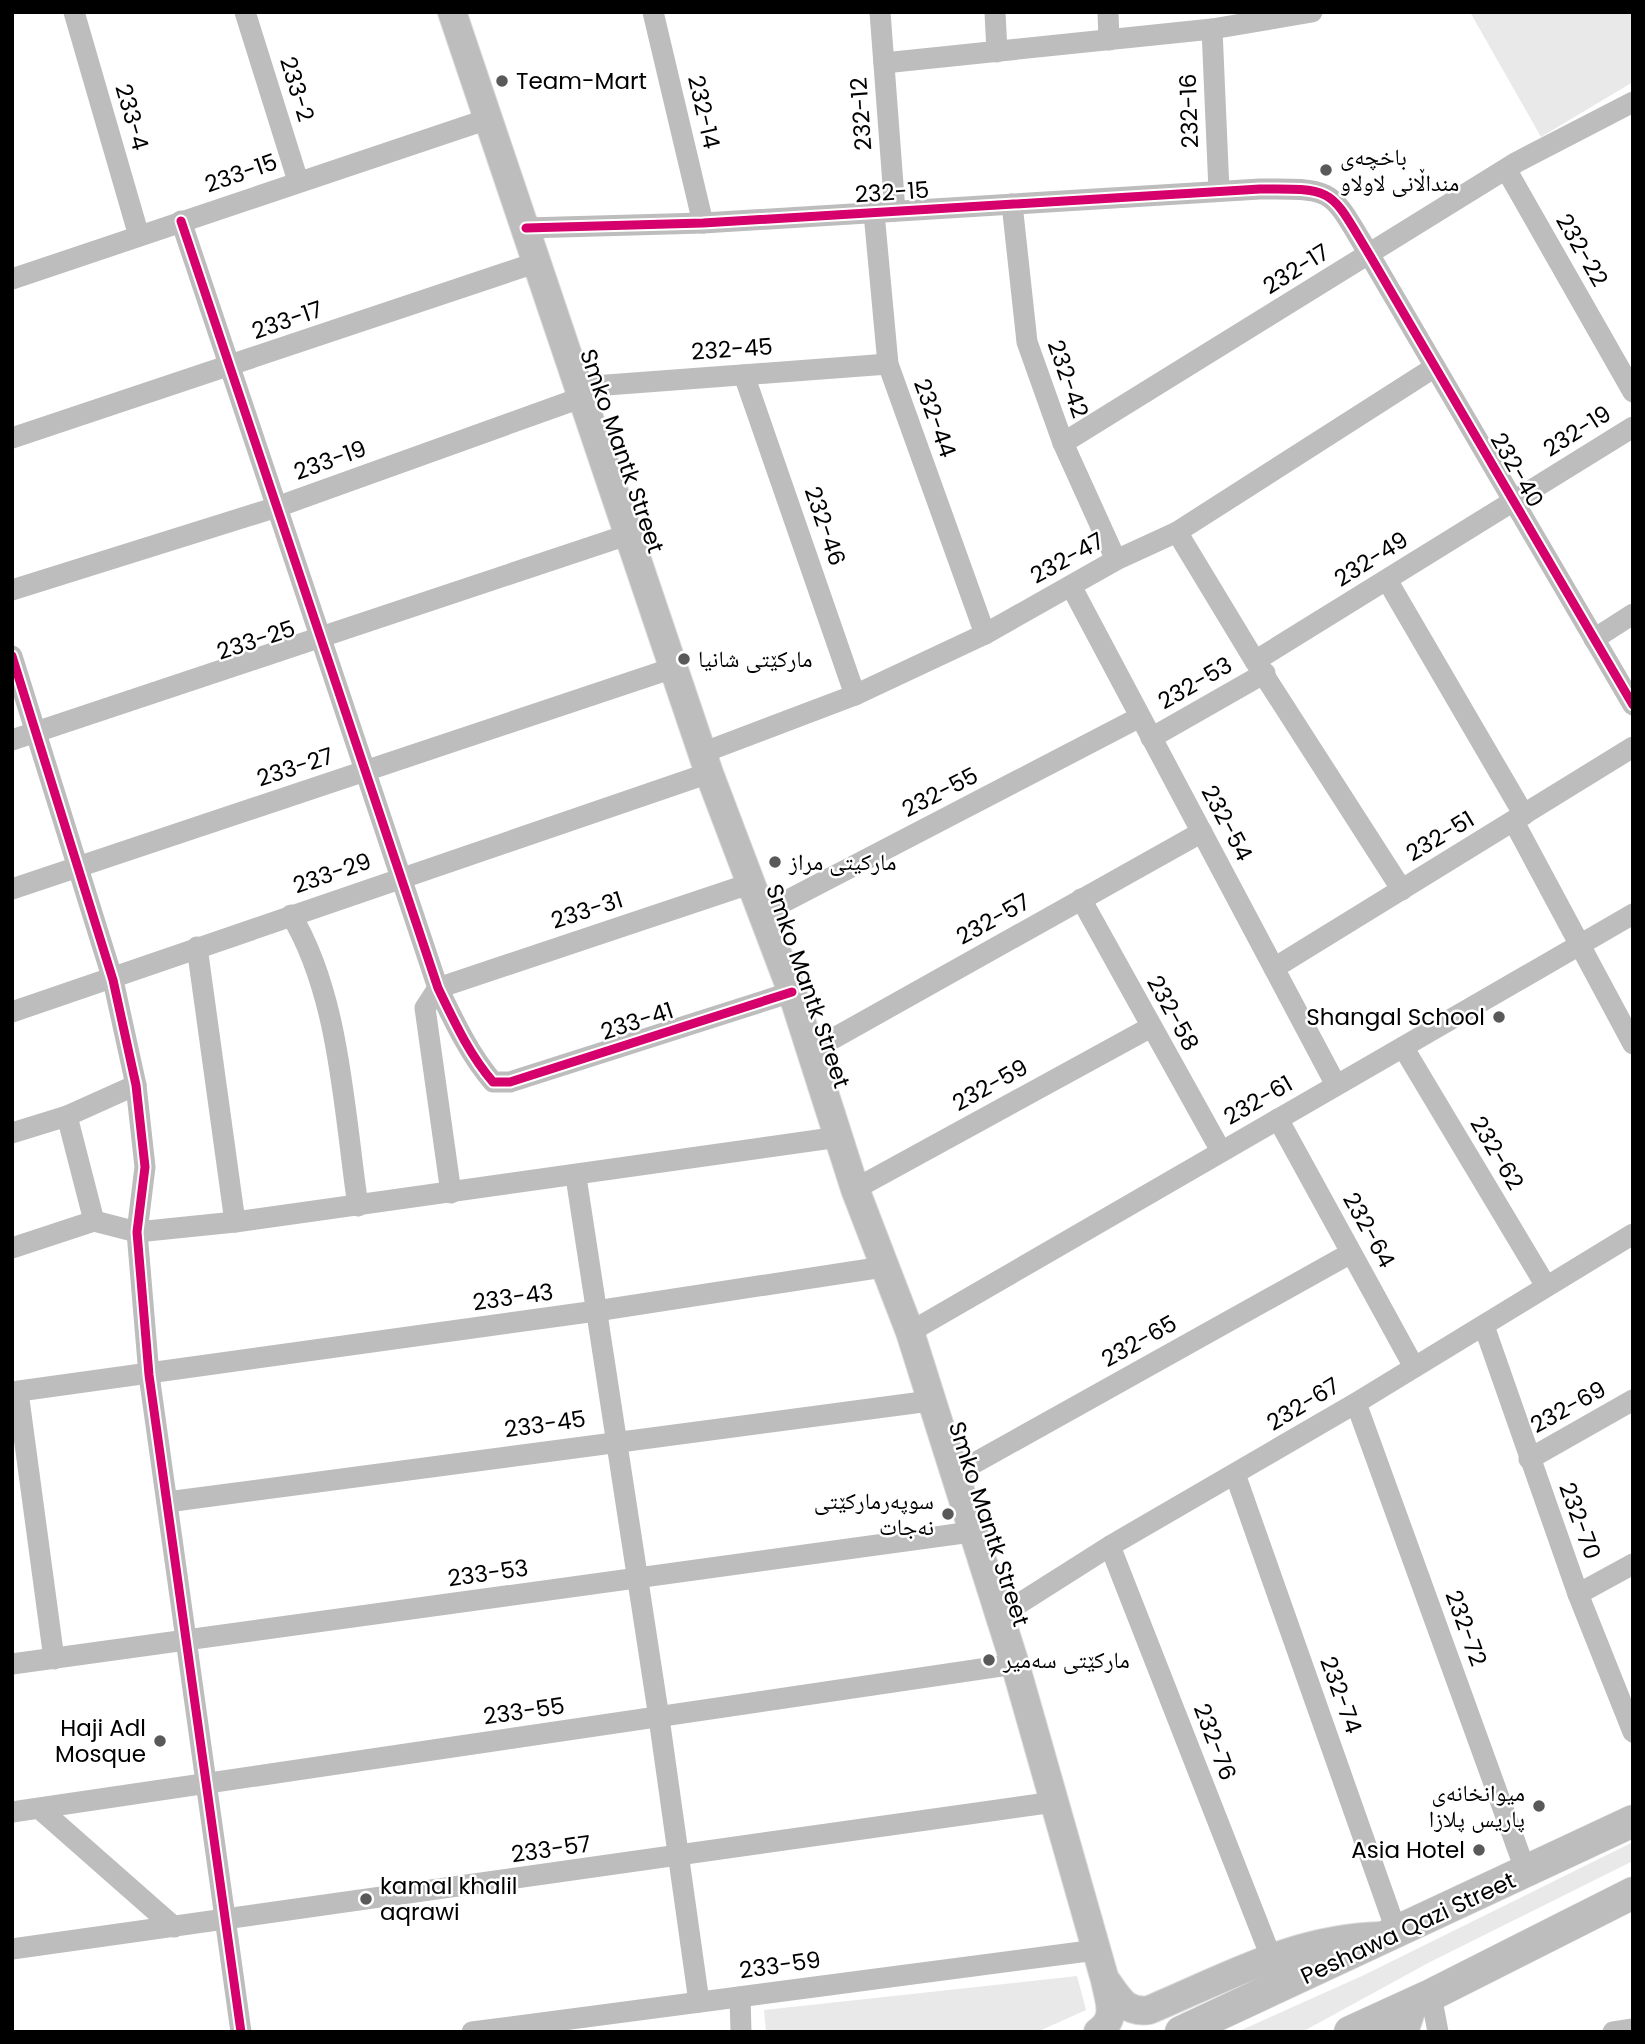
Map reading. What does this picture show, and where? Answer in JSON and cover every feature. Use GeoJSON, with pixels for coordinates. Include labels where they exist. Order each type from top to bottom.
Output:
{"type":"FeatureCollection","features":[{"type":"Feature","properties":{"kind":"highway","name":"Peshawa Qazi Street"},"geometry":{"type":"LineString","coordinates":[[1181,2032],[1633,1821]]}},
{"type":"Feature","properties":{"kind":"highway"},"geometry":{"type":"LineString","coordinates":[[1356,2030],[1633,1893]]}},
{"type":"Feature","properties":{"kind":"main road","name":"Smko Mantk Street"},"geometry":{"type":"LineString","coordinates":[[452,12],[705,763],[792,992],[855,1189],[910,1332],[971,1532],[1015,1664],[1105,1980],[1112,2015],[1110,2022],[1098,2032]]}},
{"type":"Feature","properties":{"kind":"main road","name":"Smko Mantk Street"},"geometry":{"type":"LineString","coordinates":[[1105,1980],[1123,2005],[1142,2011],[1271,1957],[1320,1941],[1394,1934]]}},
{"type":"Feature","properties":{"kind":"main road"},"geometry":{"type":"LineString","coordinates":[[1404,2032],[1423,1999]]}},
{"type":"Feature","properties":{"kind":"street","name":"233-4"},"geometry":{"type":"LineString","coordinates":[[74,12],[139,236]]}},
{"type":"Feature","properties":{"kind":"street","name":"233-2"},"geometry":{"type":"LineString","coordinates":[[246,12],[298,181]]}},
{"type":"Feature","properties":{"kind":"street","name":"232-14"},"geometry":{"type":"LineString","coordinates":[[653,12],[703,223]]}},
{"type":"Feature","properties":{"kind":"street","name":"232-12"},"geometry":{"type":"LineString","coordinates":[[880,12],[895,211]]}},
{"type":"Feature","properties":{"kind":"street"},"geometry":{"type":"LineString","coordinates":[[995,12],[997,52]]}},
{"type":"Feature","properties":{"kind":"street"},"geometry":{"type":"LineString","coordinates":[[1108,12],[1109,40]]}},
{"type":"Feature","properties":{"kind":"street"},"geometry":{"type":"LineString","coordinates":[[884,63],[1212,29],[1312,12]]}},
{"type":"Feature","properties":{"kind":"street","name":"232-16"},"geometry":{"type":"LineString","coordinates":[[1212,29],[1219,191]]}},
{"type":"Feature","properties":{"kind":"street","name":"232-17"},"geometry":{"type":"LineString","coordinates":[[1063,443],[1506,170],[1633,102]]}},
{"type":"Feature","properties":{"kind":"street","name":"233-15"},"geometry":{"type":"LineString","coordinates":[[12,279],[488,119]]}},
{"type":"Feature","properties":{"kind":"street","name":"232-22"},"geometry":{"type":"LineString","coordinates":[[1506,170],[1633,393]]}},
{"type":"Feature","properties":{"kind":"street","name":"232-15"},"geometry":{"type":"LineString","coordinates":[[526,228],[703,223],[1219,191],[1311,188],[1328,193],[1369,254]]}},
{"type":"Feature","properties":{"kind":"street","name":"232-42"},"geometry":{"type":"LineString","coordinates":[[1012,204],[1027,342],[1063,443],[1116,560]]}},
{"type":"Feature","properties":{"kind":"street","name":"232-44"},"geometry":{"type":"LineString","coordinates":[[874,213],[888,364],[985,634]]}},
{"type":"Feature","properties":{"kind":"street"},"geometry":{"type":"LineString","coordinates":[[181,222],[363,772],[438,988],[425,1007],[451,1193]]}},
{"type":"Feature","properties":{"kind":"street","name":"232-40"},"geometry":{"type":"LineString","coordinates":[[1369,254],[1633,705]]}},
{"type":"Feature","properties":{"kind":"street","name":"233-17"},"geometry":{"type":"LineString","coordinates":[[12,438],[538,262]]}},
{"type":"Feature","properties":{"kind":"street","name":"232-45"},"geometry":{"type":"LineString","coordinates":[[582,392],[744,374],[888,364]]}},
{"type":"Feature","properties":{"kind":"street","name":"232-47"},"geometry":{"type":"LineString","coordinates":[[705,763],[985,634],[1116,560],[1177,532],[1435,367]]}},
{"type":"Feature","properties":{"kind":"street","name":"232-46"},"geometry":{"type":"LineString","coordinates":[[744,374],[855,695]]}},
{"type":"Feature","properties":{"kind":"street","name":"233-19"},"geometry":{"type":"LineString","coordinates":[[12,590],[277,507],[582,392]]}},
{"type":"Feature","properties":{"kind":"street","name":"232-19"},"geometry":{"type":"LineString","coordinates":[[1513,501],[1633,427]]}},
{"type":"Feature","properties":{"kind":"street","name":"232-49"},"geometry":{"type":"LineString","coordinates":[[1260,667],[1387,580],[1513,501]]}},
{"type":"Feature","properties":{"kind":"street"},"geometry":{"type":"LineString","coordinates":[[1177,532],[1402,890]]}},
{"type":"Feature","properties":{"kind":"street","name":"233-25"},"geometry":{"type":"LineString","coordinates":[[12,740],[630,534]]}},
{"type":"Feature","properties":{"kind":"street"},"geometry":{"type":"LineString","coordinates":[[1387,580],[1519,819],[1578,945],[1633,1044]]}},
{"type":"Feature","properties":{"kind":"street","name":"232-54"},"geometry":{"type":"LineString","coordinates":[[1070,586],[1336,1085]]}},
{"type":"Feature","properties":{"kind":"street"},"geometry":{"type":"LineString","coordinates":[[1594,639],[1633,614]]}},
{"type":"Feature","properties":{"kind":"street"},"geometry":{"type":"LineString","coordinates":[[12,656],[113,980],[136,1084],[145,1167],[137,1232],[149,1375],[241,2032]]}},
{"type":"Feature","properties":{"kind":"street","name":"232-53"},"geometry":{"type":"LineString","coordinates":[[1151,738],[1260,667]]}},
{"type":"Feature","properties":{"kind":"street","name":"233-27"},"geometry":{"type":"LineString","coordinates":[[12,889],[673,668]]}},
{"type":"Feature","properties":{"kind":"street","name":"232-55"},"geometry":{"type":"LineString","coordinates":[[763,913],[1140,717]]}},
{"type":"Feature","properties":{"kind":"street","name":"232-51"},"geometry":{"type":"LineString","coordinates":[[1274,968],[1633,747]]}},
{"type":"Feature","properties":{"kind":"street","name":"233-29"},"geometry":{"type":"LineString","coordinates":[[12,1012],[113,980],[197,947],[401,878],[705,763]]}},
{"type":"Feature","properties":{"kind":"street","name":"232-57"},"geometry":{"type":"LineString","coordinates":[[811,1051],[1202,832]]}},
{"type":"Feature","properties":{"kind":"street","name":"233-31"},"geometry":{"type":"LineString","coordinates":[[438,988],[752,883]]}},
{"type":"Feature","properties":{"kind":"street","name":"232-58"},"geometry":{"type":"LineString","coordinates":[[1081,900],[1221,1152]]}},
{"type":"Feature","properties":{"kind":"street","name":"232-61"},"geometry":{"type":"LineString","coordinates":[[910,1332],[1633,914]]}},
{"type":"Feature","properties":{"kind":"street"},"geometry":{"type":"LineString","coordinates":[[292,915],[313,953],[326,995],[358,1206]]}},
{"type":"Feature","properties":{"kind":"street"},"geometry":{"type":"LineString","coordinates":[[197,947],[235,1222]]}},
{"type":"Feature","properties":{"kind":"street","name":"233-41"},"geometry":{"type":"LineString","coordinates":[[438,988],[465,1042],[493,1082],[510,1082],[792,992]]}},
{"type":"Feature","properties":{"kind":"street","name":"232-59"},"geometry":{"type":"LineString","coordinates":[[855,1189],[1151,1027]]}},
{"type":"Feature","properties":{"kind":"street","name":"232-62"},"geometry":{"type":"LineString","coordinates":[[1403,1047],[1546,1286]]}},
{"type":"Feature","properties":{"kind":"street"},"geometry":{"type":"LineString","coordinates":[[12,1133],[67,1116],[136,1084]]}},
{"type":"Feature","properties":{"kind":"street"},"geometry":{"type":"LineString","coordinates":[[67,1116],[94,1220]]}},
{"type":"Feature","properties":{"kind":"street","name":"232-64"},"geometry":{"type":"LineString","coordinates":[[1278,1119],[1414,1367]]}},
{"type":"Feature","properties":{"kind":"street"},"geometry":{"type":"LineString","coordinates":[[12,1248],[94,1220],[137,1232],[235,1222],[576,1177],[839,1138]]}},
{"type":"Feature","properties":{"kind":"street"},"geometry":{"type":"LineString","coordinates":[[576,1177],[659,1718],[699,2002]]}},
{"type":"Feature","properties":{"kind":"street","name":"232-67"},"geometry":{"type":"LineString","coordinates":[[998,1617],[1110,1546],[1356,1403],[1633,1234]]}},
{"type":"Feature","properties":{"kind":"street","name":"232-65"},"geometry":{"type":"LineString","coordinates":[[953,1475],[1351,1252]]}},
{"type":"Feature","properties":{"kind":"street","name":"233-43"},"geometry":{"type":"LineString","coordinates":[[15,1392],[596,1311],[883,1267]]}},
{"type":"Feature","properties":{"kind":"street","name":"232-70"},"geometry":{"type":"LineString","coordinates":[[1484,1326],[1578,1594],[1633,1732]]}},
{"type":"Feature","properties":{"kind":"street"},"geometry":{"type":"LineString","coordinates":[[15,1392],[54,1659]]}},
{"type":"Feature","properties":{"kind":"street","name":"232-69"},"geometry":{"type":"LineString","coordinates":[[1529,1459],[1633,1400]]}},
{"type":"Feature","properties":{"kind":"street","name":"233-45"},"geometry":{"type":"LineString","coordinates":[[167,1502],[930,1401]]}},
{"type":"Feature","properties":{"kind":"street","name":"232-72"},"geometry":{"type":"LineString","coordinates":[[1356,1403],[1527,1872]]}},
{"type":"Feature","properties":{"kind":"street","name":"232-74"},"geometry":{"type":"LineString","coordinates":[[1235,1474],[1394,1934]]}},
{"type":"Feature","properties":{"kind":"street","name":"233-53"},"geometry":{"type":"LineString","coordinates":[[12,1664],[971,1532]]}},
{"type":"Feature","properties":{"kind":"street","name":"232-76"},"geometry":{"type":"LineString","coordinates":[[1110,1546],[1271,1957]]}},
{"type":"Feature","properties":{"kind":"street"},"geometry":{"type":"LineString","coordinates":[[1578,1594],[1633,1564]]}},
{"type":"Feature","properties":{"kind":"street","name":"233-55"},"geometry":{"type":"LineString","coordinates":[[12,1812],[1015,1664]]}},
{"type":"Feature","properties":{"kind":"street","name":"233-57"},"geometry":{"type":"LineString","coordinates":[[12,1949],[677,1858],[1054,1802]]}},
{"type":"Feature","properties":{"kind":"street"},"geometry":{"type":"LineString","coordinates":[[40,1809],[174,1927]]}},
{"type":"Feature","properties":{"kind":"street","name":"233-59"},"geometry":{"type":"LineString","coordinates":[[472,2032],[1096,1950]]}},
{"type":"Feature","properties":{"kind":"street"},"geometry":{"type":"LineString","coordinates":[[740,1997],[741,2032]]}},
{"type":"Feature","properties":{"kind":"street"},"geometry":{"type":"LineString","coordinates":[[1423,1999],[1438,2032]]}},
{"type":"Feature","properties":{"kind":"street"},"geometry":{"type":"LineString","coordinates":[[1613,2032],[1633,2029]]}},
{"type":"Feature","properties":{"kind":"shaded area"},"geometry":{"type":"Polygon","coordinates":[[[1470,12],[1633,12],[1633,82],[1541,137],[1470,12]]]}},
{"type":"Feature","properties":{"kind":"shaded area"},"geometry":{"type":"Polygon","coordinates":[[[1633,1842],[1633,1861],[1430,1962],[1302,2032],[1237,2032],[1364,1975],[1633,1842]]]}},
{"type":"Feature","properties":{"kind":"shaded area"},"geometry":{"type":"Polygon","coordinates":[[[1077,1976],[1086,2010],[1037,2032],[766,2032],[764,2010],[1077,1976]]]}},
{"type":"Feature","properties":{"kind":"cycle path"},"geometry":{"type":"LineString","coordinates":[[526,228],[703,223],[1260,189],[1318,192],[1338,205],[1356,233],[1633,705]]}},
{"type":"Feature","properties":{"kind":"cycle path"},"geometry":{"type":"LineString","coordinates":[[181,221],[438,988],[462,1037],[484,1071],[493,1082],[510,1082],[792,992]]}},
{"type":"Feature","properties":{"kind":"cycle path"},"geometry":{"type":"LineString","coordinates":[[12,656],[113,980],[136,1085],[145,1167],[137,1232],[149,1375],[241,2032]]}},
{"type":"Feature","properties":{"kind":"place","name":"Team-Mart"},"geometry":{"type":"Point","coordinates":[502,81]}},
{"type":"Feature","properties":{"kind":"place","name":"باخچەی منداڵانی لاولاو"},"geometry":{"type":"Point","coordinates":[1326,170]}},
{"type":"Feature","properties":{"kind":"place","name":"مارکێتی شانیا"},"geometry":{"type":"Point","coordinates":[684,659]}},
{"type":"Feature","properties":{"kind":"place","name":"مارکیتی مراز"},"geometry":{"type":"Point","coordinates":[775,862]}},
{"type":"Feature","properties":{"kind":"place","name":"Shangal School"},"geometry":{"type":"Point","coordinates":[1499,1017]}},
{"type":"Feature","properties":{"kind":"place","name":"سوپەرمارکێتی نەجات"},"geometry":{"type":"Point","coordinates":[948,1514]}},
{"type":"Feature","properties":{"kind":"place","name":"مارکێتی سەمیر"},"geometry":{"type":"Point","coordinates":[989,1660]}},
{"type":"Feature","properties":{"kind":"place","name":"Haji Adl Mosque"},"geometry":{"type":"Point","coordinates":[160,1741]}},
{"type":"Feature","properties":{"kind":"place","name":"میوانخانەی پاریس پلازا"},"geometry":{"type":"Point","coordinates":[1539,1806]}},
{"type":"Feature","properties":{"kind":"place","name":"Asia Hotel"},"geometry":{"type":"Point","coordinates":[1479,1850]}},
{"type":"Feature","properties":{"kind":"place","name":"kamal khalil aqrawi"},"geometry":{"type":"Point","coordinates":[366,1899]}}]}
